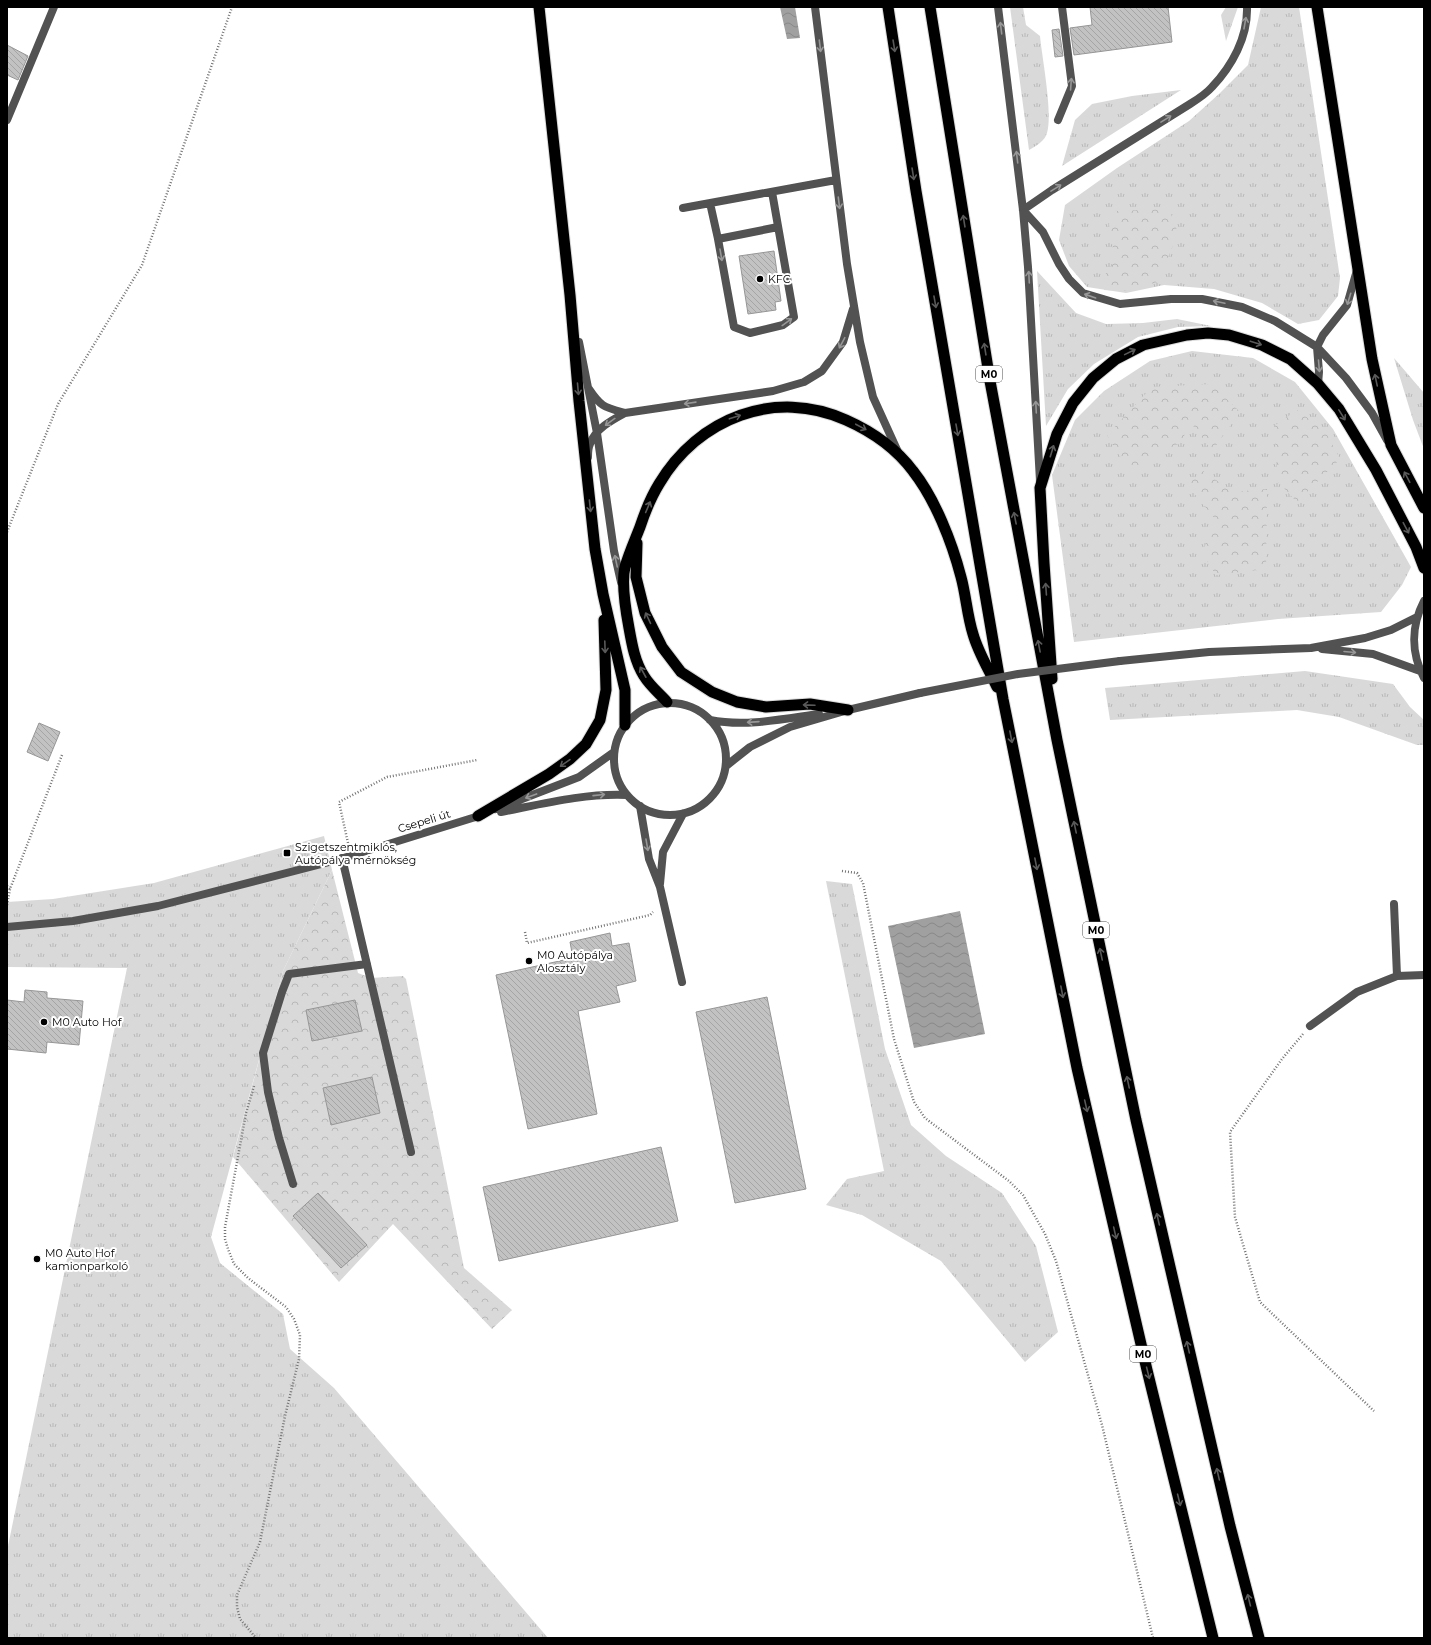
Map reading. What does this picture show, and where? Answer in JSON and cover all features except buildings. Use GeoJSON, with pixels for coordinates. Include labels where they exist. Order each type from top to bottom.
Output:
{"type":"FeatureCollection","features":[{"type":"Feature","properties":{"kind":"highway"},"geometry":{"type":"LineString","coordinates":[[539,7],[570,295],[595,549],[603,594],[624,690],[625,725]]}},
{"type":"Feature","properties":{"kind":"highway","name":"M0"},"geometry":{"type":"LineString","coordinates":[[888,7],[916,191],[1003,699],[1077,1068],[1147,1370],[1213,1638]]}},
{"type":"Feature","properties":{"kind":"highway","name":"M0"},"geometry":{"type":"LineString","coordinates":[[930,7],[990,381],[1056,740],[1137,1128],[1258,1638]]}},
{"type":"Feature","properties":{"kind":"highway"},"geometry":{"type":"LineString","coordinates":[[1317,7],[1372,359],[1391,445],[1424,508]]}},
{"type":"Feature","properties":{"kind":"highway"},"geometry":{"type":"LineString","coordinates":[[1056,740],[1040,488],[1057,434],[1073,403],[1092,378],[1116,359],[1143,346],[1187,335],[1208,333],[1229,335],[1262,345],[1290,359],[1318,384],[1339,409],[1376,470],[1416,547],[1424,568]]}},
{"type":"Feature","properties":{"kind":"highway"},"geometry":{"type":"LineString","coordinates":[[667,702],[644,676],[635,656],[624,599],[625,568],[647,508],[659,483],[675,462],[690,446],[710,429],[726,420],[750,412],[774,407],[800,407],[832,414],[858,425],[883,440],[914,471],[928,493],[946,531],[961,576],[973,635],[1003,699]]}},
{"type":"Feature","properties":{"kind":"highway"},"geometry":{"type":"LineString","coordinates":[[638,533],[636,577],[645,612],[662,647],[682,672],[712,692],[737,702],[766,707],[810,704],[848,710]]}},
{"type":"Feature","properties":{"kind":"highway"},"geometry":{"type":"LineString","coordinates":[[478,816],[516,795],[570,759],[586,744],[600,720],[606,690],[603,594]]}},
{"type":"Feature","properties":{"kind":"street"},"geometry":{"type":"LineString","coordinates":[[7,120],[54,7]]}},
{"type":"Feature","properties":{"kind":"street"},"geometry":{"type":"LineString","coordinates":[[816,7],[836,180],[854,306],[865,369],[873,397],[899,455]]}},
{"type":"Feature","properties":{"kind":"street"},"geometry":{"type":"LineString","coordinates":[[998,7],[1023,210],[1028,267],[1040,488]]}},
{"type":"Feature","properties":{"kind":"street"},"geometry":{"type":"LineString","coordinates":[[1058,120],[1072,86],[1062,7]]}},
{"type":"Feature","properties":{"kind":"street"},"geometry":{"type":"LineString","coordinates":[[1023,210],[1052,190],[1190,104],[1211,88],[1228,67],[1239,49],[1245,26],[1247,7]]}},
{"type":"Feature","properties":{"kind":"street"},"geometry":{"type":"LineString","coordinates":[[683,208],[836,180]]}},
{"type":"Feature","properties":{"kind":"street"},"geometry":{"type":"LineString","coordinates":[[710,203],[718,238],[734,327],[750,334],[783,325],[794,317],[772,192]]}},
{"type":"Feature","properties":{"kind":"street"},"geometry":{"type":"LineString","coordinates":[[1023,210],[1043,232],[1059,264],[1069,279],[1083,293],[1120,304],[1171,299],[1202,299],[1242,307],[1275,321],[1317,347],[1346,378],[1372,413],[1391,445]]}},
{"type":"Feature","properties":{"kind":"street"},"geometry":{"type":"LineString","coordinates":[[718,238],[778,227]]}},
{"type":"Feature","properties":{"kind":"street"},"geometry":{"type":"LineString","coordinates":[[1318,384],[1319,372],[1317,347],[1323,335],[1347,305],[1357,269]]}},
{"type":"Feature","properties":{"kind":"street"},"geometry":{"type":"LineString","coordinates":[[570,295],[586,384],[597,433],[614,551],[624,599]]}},
{"type":"Feature","properties":{"kind":"street"},"geometry":{"type":"LineString","coordinates":[[586,468],[590,444],[597,433],[609,422],[625,413],[773,391],[804,382],[822,371],[843,342],[854,306]]}},
{"type":"Feature","properties":{"kind":"street"},"geometry":{"type":"LineString","coordinates":[[586,384],[599,403],[608,408],[625,413]]}},
{"type":"Feature","properties":{"kind":"street"},"geometry":{"type":"LineString","coordinates":[[1422,674],[1415,653],[1414,635],[1417,617],[1424,601]]}},
{"type":"Feature","properties":{"kind":"street"},"geometry":{"type":"LineString","coordinates":[[1311,648],[1366,638],[1391,630],[1417,617]]}},
{"type":"Feature","properties":{"kind":"street"},"geometry":{"type":"LineString","coordinates":[[726,766],[750,748],[790,727],[848,710],[920,693],[1018,674],[1208,652],[1311,648],[1373,654],[1422,674]]}},
{"type":"Feature","properties":{"kind":"street"},"geometry":{"type":"LineString","coordinates":[[667,702],[683,704],[698,710],[710,720],[720,733],[725,749],[726,766],[721,782],[712,796],[698,807],[683,814],[661,814],[640,806],[627,795],[619,782],[614,767],[614,752],[618,738],[625,725],[636,713],[651,706],[667,702]]}},
{"type":"Feature","properties":{"kind":"street"},"geometry":{"type":"LineString","coordinates":[[710,720],[726,723],[753,723],[848,710]]}},
{"type":"Feature","properties":{"kind":"street","name":"Csepeli út"},"geometry":{"type":"LineString","coordinates":[[7,927],[73,921],[158,906],[347,857],[478,816],[579,777],[614,752]]}},
{"type":"Feature","properties":{"kind":"street","name":"Csepeli út"},"geometry":{"type":"LineString","coordinates":[[478,816],[584,797],[612,794],[627,795]]}},
{"type":"Feature","properties":{"kind":"street"},"geometry":{"type":"LineString","coordinates":[[640,806],[649,859],[665,903],[682,982]]}},
{"type":"Feature","properties":{"kind":"street"},"geometry":{"type":"LineString","coordinates":[[660,887],[663,852],[683,814]]}},
{"type":"Feature","properties":{"kind":"street"},"geometry":{"type":"LineString","coordinates":[[347,857],[367,964],[411,1152]]}},
{"type":"Feature","properties":{"kind":"street"},"geometry":{"type":"LineString","coordinates":[[1394,904],[1396,976]]}},
{"type":"Feature","properties":{"kind":"street"},"geometry":{"type":"LineString","coordinates":[[293,1184],[279,1138],[268,1092],[264,1054],[282,992],[290,974],[367,964]]}},
{"type":"Feature","properties":{"kind":"street"},"geometry":{"type":"LineString","coordinates":[[1310,1026],[1357,992],[1396,976],[1424,975]]}},
{"type":"Feature","properties":{"kind":"path"},"geometry":{"type":"LineString","coordinates":[[7,532],[58,404],[142,265],[232,7]]}},
{"type":"Feature","properties":{"kind":"path"},"geometry":{"type":"LineString","coordinates":[[7,905],[10,889],[62,755]]}},
{"type":"Feature","properties":{"kind":"path"},"geometry":{"type":"LineString","coordinates":[[347,857],[339,802],[387,778],[477,760]]}},
{"type":"Feature","properties":{"kind":"path"},"geometry":{"type":"LineString","coordinates":[[842,871],[857,873],[863,883],[894,1039],[914,1102],[925,1118],[1010,1181],[1023,1195],[1046,1234],[1056,1261],[1102,1425],[1153,1638]]}},
{"type":"Feature","properties":{"kind":"path"},"geometry":{"type":"LineString","coordinates":[[7,886],[10,889]]}},
{"type":"Feature","properties":{"kind":"path"},"geometry":{"type":"LineString","coordinates":[[525,932],[527,943],[650,915],[665,903]]}},
{"type":"Feature","properties":{"kind":"path"},"geometry":{"type":"LineString","coordinates":[[1310,1026],[1282,1059],[1230,1132],[1235,1217],[1260,1302],[1374,1412]]}},
{"type":"Feature","properties":{"kind":"path"},"geometry":{"type":"LineString","coordinates":[[255,1083],[246,1113],[225,1227],[225,1239],[234,1264],[248,1278],[286,1307],[294,1319],[300,1335],[299,1359],[285,1416],[260,1542],[237,1595],[237,1607],[240,1619],[256,1638]]}},
{"type":"Feature","properties":{"kind":"green space"},"geometry":{"type":"Polygon","coordinates":[[[1010,7],[1023,7],[1026,25],[1040,36],[1045,71],[1049,124],[1046,136],[1042,141],[1029,150],[1010,7]]]}},
{"type":"Feature","properties":{"kind":"green space"},"geometry":{"type":"Polygon","coordinates":[[[1226,7],[1238,7],[1226,41],[1221,15],[1226,7]]]}},
{"type":"Feature","properties":{"kind":"green space"},"geometry":{"type":"Polygon","coordinates":[[[1261,7],[1299,7],[1340,278],[1338,296],[1319,320],[1298,324],[1262,303],[1214,289],[1164,285],[1126,293],[1087,287],[1069,266],[1059,240],[1065,205],[1117,168],[1189,121],[1248,65],[1261,7]]]}},
{"type":"Feature","properties":{"kind":"green space"},"geometry":{"type":"Polygon","coordinates":[[[1181,90],[1062,166],[1075,120],[1092,104],[1132,96],[1181,90]]]}},
{"type":"Feature","properties":{"kind":"green space"},"geometry":{"type":"Polygon","coordinates":[[[1169,209],[1178,233],[1158,282],[1124,291],[1104,290],[1102,279],[1115,261],[1109,224],[1114,211],[1169,209]]]}},
{"type":"Feature","properties":{"kind":"green space"},"geometry":{"type":"Polygon","coordinates":[[[1037,271],[1076,313],[1106,324],[1143,323],[1177,319],[1211,326],[1178,327],[1138,337],[1094,364],[1068,389],[1046,426],[1037,271]]]}},
{"type":"Feature","properties":{"kind":"green space"},"geometry":{"type":"Polygon","coordinates":[[[1192,351],[1253,358],[1295,382],[1333,429],[1411,567],[1402,585],[1381,612],[1278,619],[1074,642],[1052,475],[1075,420],[1104,391],[1150,361],[1192,351]]]}},
{"type":"Feature","properties":{"kind":"green space"},"geometry":{"type":"Polygon","coordinates":[[[1394,358],[1424,393],[1424,449],[1413,420],[1394,358]]]}},
{"type":"Feature","properties":{"kind":"green space"},"geometry":{"type":"Polygon","coordinates":[[[1211,384],[1240,412],[1212,451],[1188,419],[1183,441],[1129,471],[1107,435],[1152,387],[1211,384]]]}},
{"type":"Feature","properties":{"kind":"green space"},"geometry":{"type":"Polygon","coordinates":[[[1297,410],[1325,431],[1340,459],[1297,502],[1278,482],[1274,426],[1297,410]]]}},
{"type":"Feature","properties":{"kind":"green space"},"geometry":{"type":"Polygon","coordinates":[[[1203,471],[1233,492],[1267,489],[1266,569],[1216,575],[1202,553],[1216,520],[1187,485],[1203,471]]]}},
{"type":"Feature","properties":{"kind":"green space"},"geometry":{"type":"Polygon","coordinates":[[[1305,671],[1393,684],[1410,707],[1424,720],[1424,745],[1417,745],[1339,717],[1297,710],[1110,720],[1105,688],[1305,671]]]}},
{"type":"Feature","properties":{"kind":"green space"},"geometry":{"type":"Polygon","coordinates":[[[324,836],[332,870],[283,971],[211,1237],[220,1263],[283,1314],[290,1349],[334,1388],[548,1638],[7,1638],[7,1551],[127,968],[7,967],[7,902],[53,899],[154,883],[324,836]]]}},
{"type":"Feature","properties":{"kind":"green space"},"geometry":{"type":"Polygon","coordinates":[[[332,870],[358,973],[371,978],[403,976],[406,979],[464,1268],[512,1310],[492,1329],[393,1224],[339,1282],[233,1157],[283,971],[332,870]]]}},
{"type":"Feature","properties":{"kind":"green space"},"geometry":{"type":"Polygon","coordinates":[[[826,881],[852,884],[885,1049],[911,1125],[946,1156],[1002,1193],[1036,1246],[1058,1332],[1025,1362],[941,1261],[862,1215],[826,1205],[847,1179],[884,1171],[826,881]]]}},
{"type":"Feature","properties":{"kind":"water"},"geometry":{"type":"Polygon","coordinates":[[[780,7],[795,7],[800,38],[787,39],[780,7]]]}},
{"type":"Feature","properties":{"kind":"water"},"geometry":{"type":"Polygon","coordinates":[[[960,911],[985,1034],[914,1048],[888,926],[960,911]]]}},
{"type":"Feature","properties":{"kind":"place","name":"KFC"},"geometry":{"type":"Point","coordinates":[760,279]}},
{"type":"Feature","properties":{"kind":"place","name":"Szigetszentmiklós, Autópálya mérnökség"},"geometry":{"type":"Point","coordinates":[287,853]}},
{"type":"Feature","properties":{"kind":"place","name":"M0 Autópálya Alosztály"},"geometry":{"type":"Point","coordinates":[529,961]}},
{"type":"Feature","properties":{"kind":"place","name":"M0 Auto Hof"},"geometry":{"type":"Point","coordinates":[44,1022]}},
{"type":"Feature","properties":{"kind":"place","name":"M0 Auto Hof kamionparkoló"},"geometry":{"type":"Point","coordinates":[37,1259]}}]}
